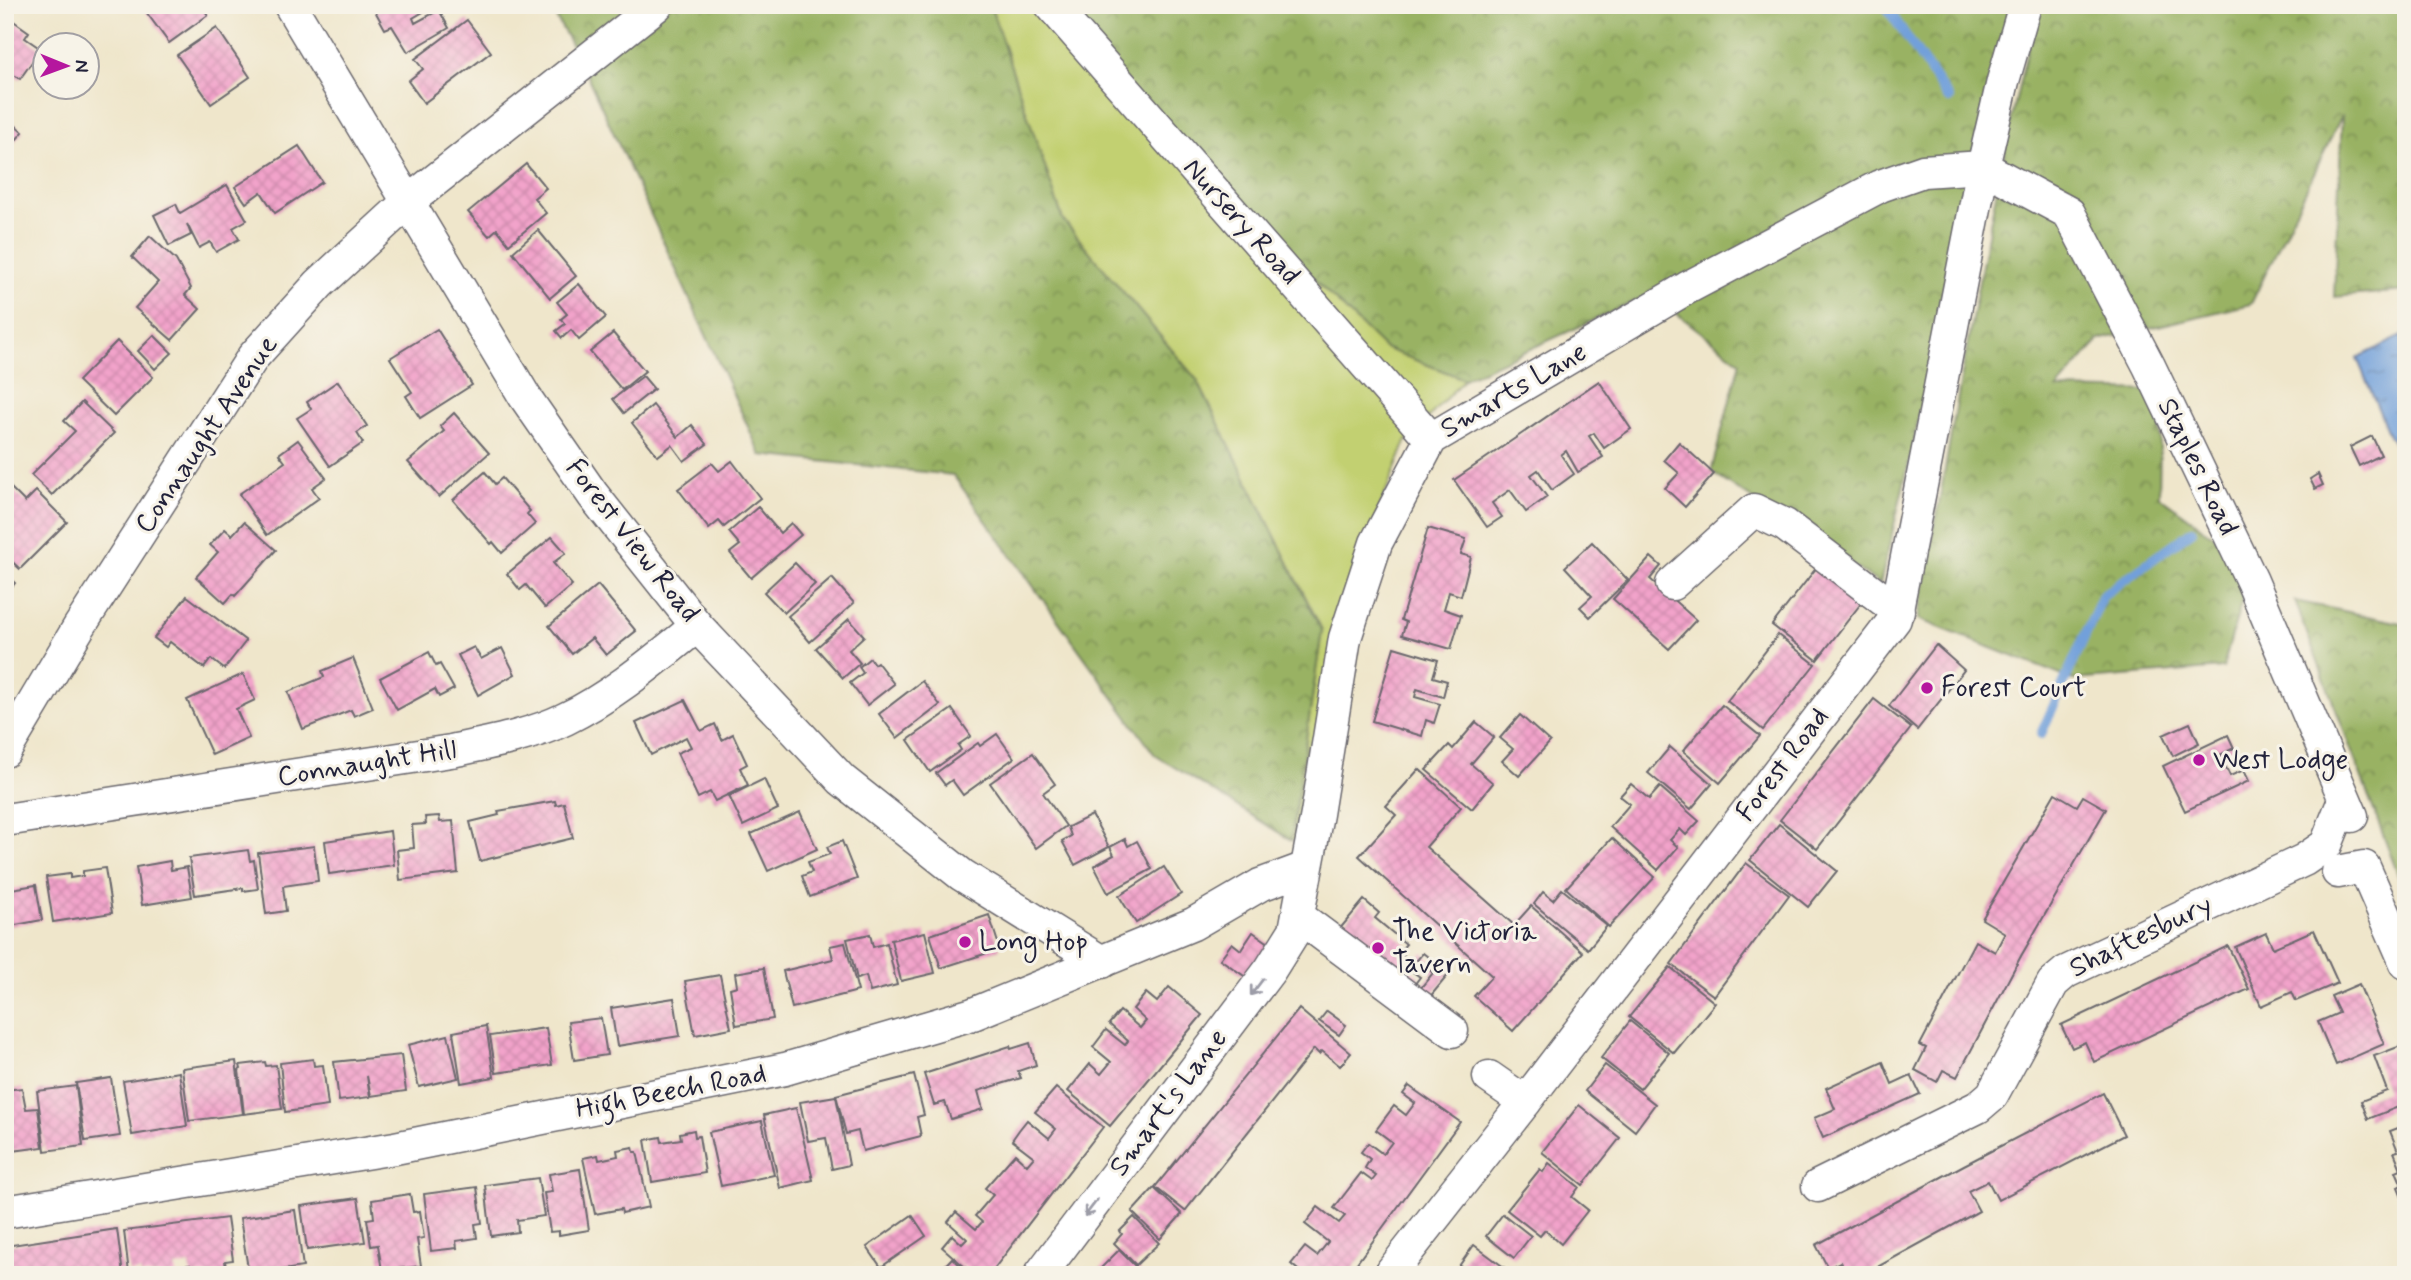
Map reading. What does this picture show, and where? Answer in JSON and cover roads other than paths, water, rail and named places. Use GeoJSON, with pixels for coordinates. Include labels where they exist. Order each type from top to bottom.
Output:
{"type":"FeatureCollection","features":[{"type":"Feature","properties":{"kind":"street","name":"Forest View Road"},"geometry":{"type":"LineString","coordinates":[[290,5],[525,397],[593,495],[697,626],[842,780],[962,874],[1102,962]]}},
{"type":"Feature","properties":{"kind":"street","name":"Connaught Avenue"},"geometry":{"type":"LineString","coordinates":[[5,751],[79,628],[253,357],[319,284],[409,201],[657,5]]}},
{"type":"Feature","properties":{"kind":"street","name":"Nursery Road"},"geometry":{"type":"LineString","coordinates":[[1051,5],[1431,439]]}},
{"type":"Feature","properties":{"kind":"street","name":"Forest Road"},"geometry":{"type":"LineString","coordinates":[[1389,1275],[1895,619],[1983,167],[2003,81],[2025,5]]}},
{"type":"Feature","properties":{"kind":"street","name":"Smarts Lane"},"geometry":{"type":"LineString","coordinates":[[1297,923],[1345,638],[1376,543],[1431,439],[1687,288],[1880,186],[1923,171],[1983,167]]}},
{"type":"Feature","properties":{"kind":"street","name":"Staples Road"},"geometry":{"type":"LineString","coordinates":[[1983,167],[2069,213],[2149,366],[2252,581],[2348,808]]}},
{"type":"Feature","properties":{"kind":"street"},"geometry":{"type":"LineString","coordinates":[[1672,584],[1754,510],[1785,525],[1898,611]]}},
{"type":"Feature","properties":{"kind":"street","name":"Connaught Hill"},"geometry":{"type":"LineString","coordinates":[[5,820],[451,751],[507,739],[565,720],[636,675],[697,626]]}},
{"type":"Feature","properties":{"kind":"street","name":"Shaftesbury"},"geometry":{"type":"LineString","coordinates":[[1818,1186],[1978,1107],[1992,1095],[2053,983],[2066,972],[2304,860],[2326,845],[2348,808]]}},
{"type":"Feature","properties":{"kind":"street"},"geometry":{"type":"LineString","coordinates":[[2362,864],[2406,963]]}},
{"type":"Feature","properties":{"kind":"street","name":"High Beech Road"},"geometry":{"type":"LineString","coordinates":[[5,1212],[395,1148],[785,1069],[973,1014],[1192,924],[1261,885],[1306,868]]}},
{"type":"Feature","properties":{"kind":"street"},"geometry":{"type":"LineString","coordinates":[[1297,923],[1452,1031]]}},
{"type":"Feature","properties":{"kind":"street","name":"Smart's Lane"},"geometry":{"type":"LineString","coordinates":[[1040,1275],[1270,970],[1297,923]]}},
{"type":"Feature","properties":{"kind":"street"},"geometry":{"type":"LineString","coordinates":[[1489,1077],[1525,1102]]}},
{"type":"Feature","properties":{"kind":"water"},"geometry":{"type":"Polygon","coordinates":[[[2406,334],[2406,451],[2398,449],[2390,437],[2357,358],[2406,334]]]}},
{"type":"Feature","properties":{"kind":"waterway"},"geometry":{"type":"LineString","coordinates":[[1885,5],[1949,99]]}},
{"type":"Feature","properties":{"kind":"waterway"},"geometry":{"type":"LineString","coordinates":[[2041,734],[2103,595],[2192,531]]}},
{"type":"Feature","properties":{"kind":"place","name":"Forest Court"},"geometry":{"type":"Point","coordinates":[1927,688]}},
{"type":"Feature","properties":{"kind":"place","name":"West Lodge"},"geometry":{"type":"Point","coordinates":[2199,760]}},
{"type":"Feature","properties":{"kind":"place","name":"Long Hop"},"geometry":{"type":"Point","coordinates":[965,942]}},
{"type":"Feature","properties":{"kind":"place","name":"The Victoria Tavern"},"geometry":{"type":"Point","coordinates":[1378,948]}}]}
